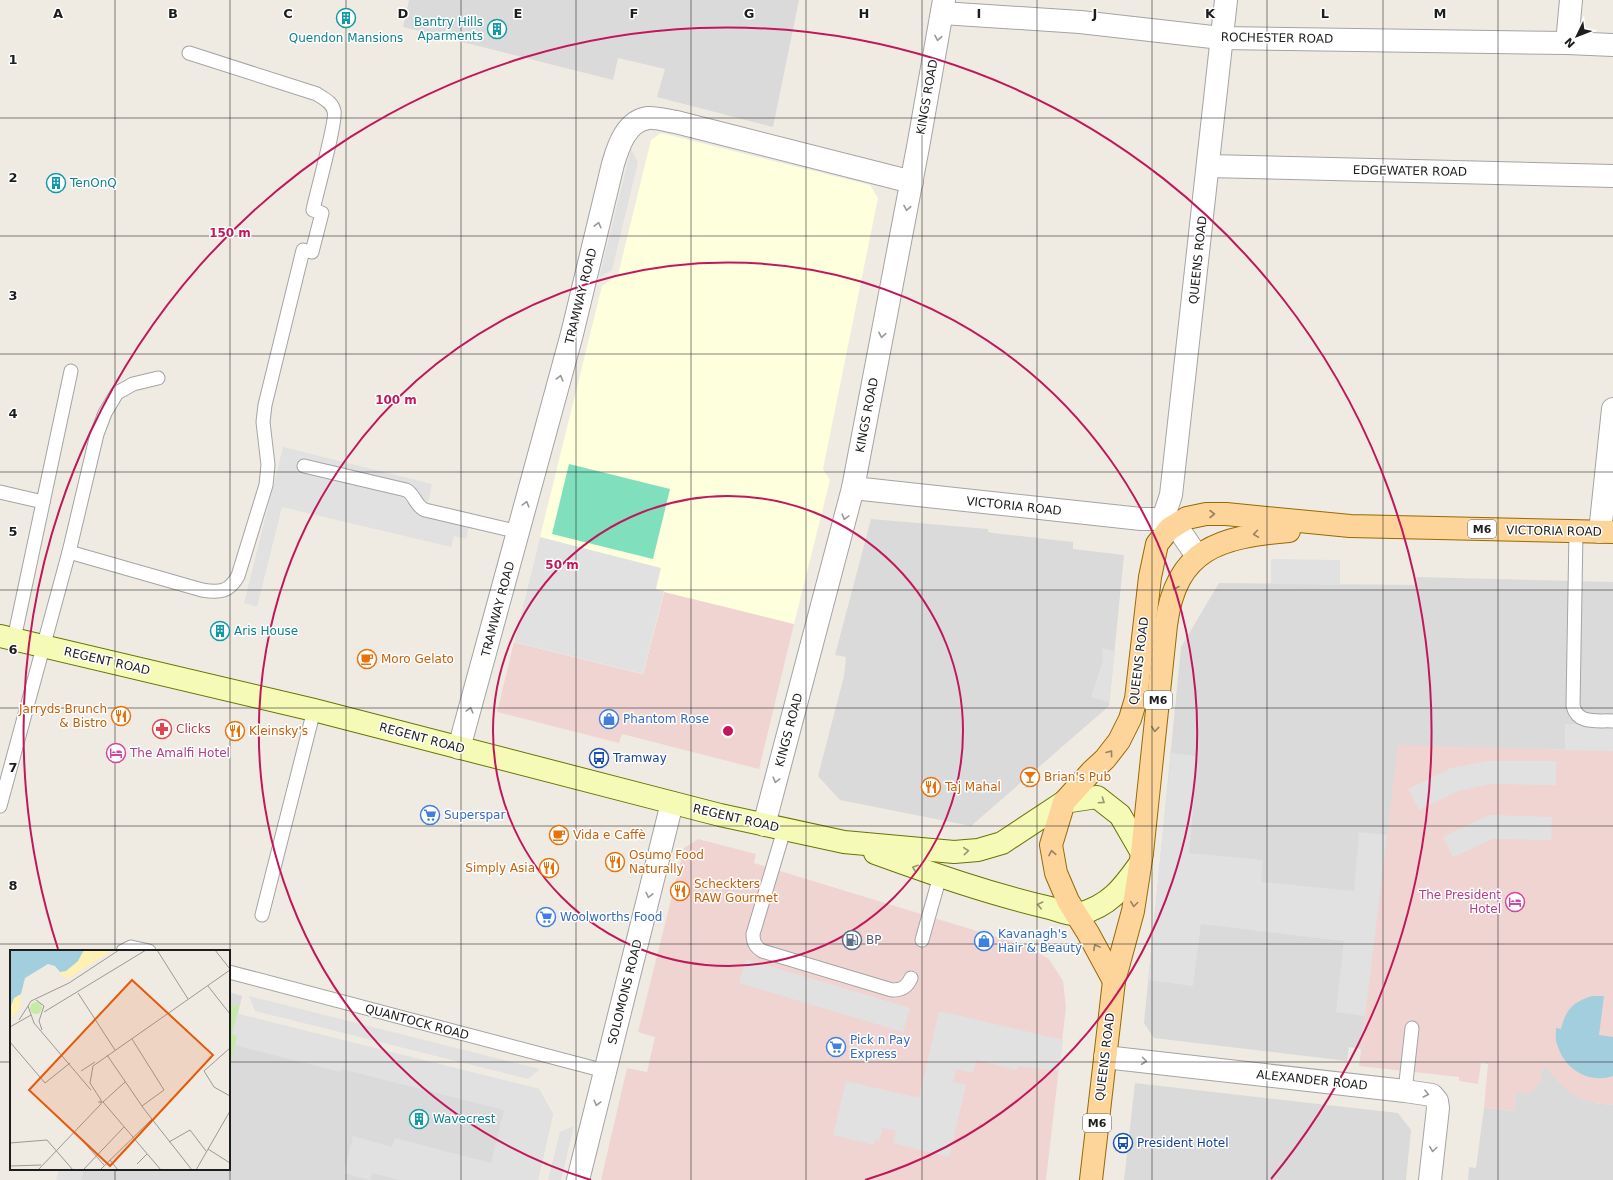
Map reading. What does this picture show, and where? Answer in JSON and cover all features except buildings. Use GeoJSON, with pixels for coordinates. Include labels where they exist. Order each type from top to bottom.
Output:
{"type":"FeatureCollection","features":[{"type":"Feature","properties":{"kind":"main road","name":"VICTORIA ROAD"},"geometry":{"type":"LineString","coordinates":[[1169,522],[1206,514],[1226,514],[1350,526],[1606,532]]}},
{"type":"Feature","properties":{"kind":"main road","name":"QUEENS ROAD"},"geometry":{"type":"LineString","coordinates":[[1114,981],[1078,914],[1068,901],[1056,873],[1051,845],[1064,802],[1105,759],[1119,741],[1130,719],[1136,699],[1145,614],[1153,559],[1160,540],[1166,532],[1169,522]]}},
{"type":"Feature","properties":{"kind":"main road","name":"VICTORIA ROAD"},"geometry":{"type":"LineString","coordinates":[[1198,556],[1226,541],[1247,535],[1350,526]]}},
{"type":"Feature","properties":{"kind":"main road","name":"QUEENS ROAD"},"geometry":{"type":"LineString","coordinates":[[1091,1180],[1114,981],[1133,911],[1168,609],[1176,583],[1198,556]]}},
{"type":"Feature","properties":{"kind":"main road","name":"REGENT ROAD"},"geometry":{"type":"LineString","coordinates":[[7,638],[314,710],[672,803],[844,842],[954,852],[978,850],[1002,843],[1064,802]]}},
{"type":"Feature","properties":{"kind":"main road"},"geometry":{"type":"LineString","coordinates":[[1064,802],[1097,797],[1120,815],[1140,859],[1122,890],[1103,904],[1078,914]]}},
{"type":"Feature","properties":{"kind":"main road","name":"REGENT ROAD"},"geometry":{"type":"LineString","coordinates":[[844,842],[940,876],[1026,902],[1078,914]]}},
{"type":"Feature","properties":{"kind":"street","name":"QUEENS ROAD"},"geometry":{"type":"LineString","coordinates":[[1169,522],[1226,0]]}},
{"type":"Feature","properties":{"kind":"street"},"geometry":{"type":"LineString","coordinates":[[1567,43],[1571,0]]}},
{"type":"Feature","properties":{"kind":"street","name":"ROCHESTER ROAD"},"geometry":{"type":"LineString","coordinates":[[943,6],[1221,38],[1613,45]]}},
{"type":"Feature","properties":{"kind":"street","name":"KINGS ROAD"},"geometry":{"type":"LineString","coordinates":[[774,827],[853,488],[912,182],[943,6]]}},
{"type":"Feature","properties":{"kind":"street","name":"TRAMWAY ROAD"},"geometry":{"type":"LineString","coordinates":[[459,748],[572,334],[613,164],[618,146],[627,131],[636,123],[648,118],[676,122],[912,182]]}},
{"type":"Feature","properties":{"kind":"street","name":"EDGEWATER ROAD"},"geometry":{"type":"LineString","coordinates":[[1208,166],[1613,176]]}},
{"type":"Feature","properties":{"kind":"street"},"geometry":{"type":"LineString","coordinates":[[1606,532],[1613,409]]}},
{"type":"Feature","properties":{"kind":"street","name":"VICTORIA ROAD"},"geometry":{"type":"LineString","coordinates":[[853,488],[1169,522]]}},
{"type":"Feature","properties":{"kind":"street"},"geometry":{"type":"LineString","coordinates":[[1169,522],[1198,556]]}},
{"type":"Feature","properties":{"kind":"street","name":"SOLOMONS ROAD"},"geometry":{"type":"LineString","coordinates":[[578,1180],[672,803]]}},
{"type":"Feature","properties":{"kind":"street","name":"ALEXANDER ROAD"},"geometry":{"type":"LineString","coordinates":[[1105,1057],[1432,1095],[1437,1101],[1438,1108],[1430,1180]]}},
{"type":"Feature","properties":{"kind":"lane"},"geometry":{"type":"LineString","coordinates":[[69,552],[202,590],[214,592],[224,589],[232,586],[238,576],[266,485],[268,465],[263,422],[265,405],[303,250],[312,252],[322,213],[313,210],[333,128],[335,112],[330,103],[317,94],[189,54]]}},
{"type":"Feature","properties":{"kind":"lane"},"geometry":{"type":"LineString","coordinates":[[7,638],[43,502],[71,371]]}},
{"type":"Feature","properties":{"kind":"lane"},"geometry":{"type":"LineString","coordinates":[[0,806],[69,552],[97,434],[105,413],[117,394],[133,384],[158,378]]}},
{"type":"Feature","properties":{"kind":"lane"},"geometry":{"type":"LineString","coordinates":[[304,466],[406,490],[412,494],[419,506],[425,510],[519,532]]}},
{"type":"Feature","properties":{"kind":"lane"},"geometry":{"type":"LineString","coordinates":[[0,492],[43,502]]}},
{"type":"Feature","properties":{"kind":"lane"},"geometry":{"type":"LineString","coordinates":[[1576,532],[1573,706],[1575,713],[1580,718],[1587,720],[1613,721]]}},
{"type":"Feature","properties":{"kind":"lane"},"geometry":{"type":"LineString","coordinates":[[262,915],[314,710]]}},
{"type":"Feature","properties":{"kind":"lane"},"geometry":{"type":"LineString","coordinates":[[774,827],[753,934],[753,941],[757,947],[762,951],[892,990],[900,990],[906,986],[911,978]]}},
{"type":"Feature","properties":{"kind":"lane"},"geometry":{"type":"LineString","coordinates":[[922,940],[940,876]]}},
{"type":"Feature","properties":{"kind":"lane"},"geometry":{"type":"LineString","coordinates":[[125,950],[132,947],[145,950]]}},
{"type":"Feature","properties":{"kind":"lane","name":"QUANTOCK ROAD"},"geometry":{"type":"LineString","coordinates":[[230,972],[605,1071]]}},
{"type":"Feature","properties":{"kind":"lane"},"geometry":{"type":"LineString","coordinates":[[1405,1091],[1412,1028]]}},
{"type":"Feature","properties":{"kind":"shaded area"},"geometry":{"type":"Polygon","coordinates":[[[409,0],[799,0],[773,127],[657,97],[665,69],[618,58],[613,80],[403,27],[409,0]]]}},
{"type":"Feature","properties":{"kind":"shaded area"},"geometry":{"type":"Polygon","coordinates":[[[661,133],[870,185],[878,198],[823,469],[830,480],[794,624],[664,592],[643,674],[514,642],[602,286],[618,275],[651,140],[661,133]]]}},
{"type":"Feature","properties":{"kind":"shaded area"},"geometry":{"type":"Polygon","coordinates":[[[631,149],[638,162],[612,270],[599,278],[631,149]]]}},
{"type":"Feature","properties":{"kind":"shaded area"},"geometry":{"type":"Polygon","coordinates":[[[283,447],[432,484],[428,503],[472,513],[466,539],[454,536],[451,547],[282,507],[257,607],[244,603],[283,447]]]}},
{"type":"Feature","properties":{"kind":"shaded area"},"geometry":{"type":"Polygon","coordinates":[[[871,519],[988,529],[988,532],[993,533],[1073,542],[1073,549],[1124,555],[1109,706],[971,826],[840,800],[818,776],[844,676],[846,657],[835,655],[871,519]]]}},
{"type":"Feature","properties":{"kind":"shaded area"},"geometry":{"type":"Polygon","coordinates":[[[540,537],[661,568],[656,589],[664,591],[643,674],[514,642],[540,537]]]}},
{"type":"Feature","properties":{"kind":"shaded area"},"geometry":{"type":"Polygon","coordinates":[[[1271,559],[1340,560],[1340,585],[1271,584],[1271,559]]]}},
{"type":"Feature","properties":{"kind":"shaded area"},"geometry":{"type":"Polygon","coordinates":[[[1416,577],[1613,582],[1613,751],[1489,748],[1378,915],[1361,1049],[1349,1047],[1347,1061],[1154,1038],[1144,1023],[1181,647],[1219,583],[1416,585],[1416,577]]]}},
{"type":"Feature","properties":{"kind":"shaded area"},"geometry":{"type":"Polygon","coordinates":[[[664,591],[794,624],[759,769],[622,734],[619,743],[497,712],[514,642],[643,674],[664,591]]]}},
{"type":"Feature","properties":{"kind":"shaded area"},"geometry":{"type":"Polygon","coordinates":[[[1102,648],[1115,651],[1109,702],[1091,697],[1103,661],[1102,648]]]}},
{"type":"Feature","properties":{"kind":"shaded area"},"geometry":{"type":"Polygon","coordinates":[[[1565,724],[1613,725],[1613,751],[1565,750],[1565,724]]]}},
{"type":"Feature","properties":{"kind":"shaded area"},"geometry":{"type":"Polygon","coordinates":[[[1398,745],[1613,751],[1613,1105],[1595,1103],[1580,1098],[1568,1091],[1546,1066],[1541,1070],[1541,1081],[1530,1094],[1516,1092],[1514,1111],[1484,1108],[1488,1064],[1481,1063],[1478,1084],[1459,1081],[1459,1077],[1359,1066],[1398,745]]]}},
{"type":"Feature","properties":{"kind":"shaded area"},"geometry":{"type":"Polygon","coordinates":[[[1171,753],[1198,756],[1189,853],[1263,860],[1261,882],[1354,891],[1359,832],[1387,835],[1365,1016],[1336,1012],[1344,941],[1201,924],[1193,986],[1148,980],[1171,753]]]}},
{"type":"Feature","properties":{"kind":"shaded area"},"geometry":{"type":"Polygon","coordinates":[[[1488,761],[1556,761],[1556,785],[1491,784],[1458,791],[1419,810],[1408,789],[1451,768],[1488,761]]]}},
{"type":"Feature","properties":{"kind":"shaded area"},"geometry":{"type":"Polygon","coordinates":[[[1489,815],[1552,817],[1551,840],[1493,839],[1453,857],[1443,837],[1489,815]]]}},
{"type":"Feature","properties":{"kind":"shaded area"},"geometry":{"type":"Polygon","coordinates":[[[698,839],[756,854],[754,863],[1026,946],[1049,959],[1063,981],[1066,1007],[1046,1180],[601,1180],[627,1068],[647,1072],[655,1037],[638,1032],[684,848],[698,839]]]}},
{"type":"Feature","properties":{"kind":"shaded area"},"geometry":{"type":"Polygon","coordinates":[[[746,959],[910,1008],[903,1032],[739,983],[746,959]]]}},
{"type":"Feature","properties":{"kind":"shaded area"},"geometry":{"type":"Polygon","coordinates":[[[230,992],[242,996],[238,1014],[539,1089],[553,1114],[538,1180],[81,1180],[84,1170],[230,1170],[230,992]]]}},
{"type":"Feature","properties":{"kind":"shaded area"},"geometry":{"type":"Polygon","coordinates":[[[249,996],[540,1069],[528,1079],[255,1011],[249,996]]]}},
{"type":"Feature","properties":{"kind":"shaded area"},"geometry":{"type":"Polygon","coordinates":[[[939,1011],[1063,1040],[1059,1071],[1018,1066],[1017,1070],[976,1060],[973,1073],[956,1069],[953,1082],[966,1085],[949,1157],[893,1143],[896,1131],[883,1128],[879,1140],[876,1139],[874,1145],[833,1135],[846,1081],[919,1098],[939,1011]]]}},
{"type":"Feature","properties":{"kind":"shaded area"},"geometry":{"type":"Polygon","coordinates":[[[237,1014],[539,1089],[553,1114],[538,1180],[400,1180],[372,1173],[370,1180],[344,1173],[353,1136],[392,1147],[395,1138],[491,1163],[504,1110],[341,1069],[340,1072],[235,1045],[237,1036],[232,1034],[237,1014]]]}},
{"type":"Feature","properties":{"kind":"shaded area"},"geometry":{"type":"Polygon","coordinates":[[[1546,1066],[1558,1081],[1595,1103],[1613,1105],[1613,1180],[1468,1180],[1469,1167],[1476,1168],[1484,1108],[1514,1111],[1516,1092],[1541,1081],[1541,1070],[1546,1066]]]}},
{"type":"Feature","properties":{"kind":"shaded area"},"geometry":{"type":"Polygon","coordinates":[[[1135,1083],[1398,1113],[1411,1130],[1406,1180],[1124,1180],[1135,1083]]]}},
{"type":"Feature","properties":{"kind":"shaded area"},"geometry":{"type":"Polygon","coordinates":[[[574,1126],[561,1180],[548,1180],[560,1132],[574,1126]]]}},
{"type":"Feature","properties":{"kind":"shaded area"},"geometry":{"type":"Polygon","coordinates":[[[59,1170],[84,1170],[81,1180],[56,1180],[59,1170]]]}},
{"type":"Feature","properties":{"kind":"green space"},"geometry":{"type":"Polygon","coordinates":[[[569,464],[670,489],[653,559],[552,534],[569,464]]]}},
{"type":"Feature","properties":{"kind":"green space"},"geometry":{"type":"Polygon","coordinates":[[[230,1004],[239,1006],[232,1034],[237,1036],[230,1066],[230,1004]]]}},
{"type":"Feature","properties":{"kind":"water"},"geometry":{"type":"Polygon","coordinates":[[[1592,996],[1604,996],[1599,1035],[1613,1037],[1613,1076],[1604,1078],[1586,1076],[1571,1067],[1560,1053],[1556,1040],[1556,1028],[1561,1029],[1565,1016],[1571,1007],[1592,996]]]}},
{"type":"Feature","properties":{"kind":"place","name":"Quendon Mansions"},"geometry":{"type":"Point","coordinates":[346,18]}},
{"type":"Feature","properties":{"kind":"place","name":"Bantry Hills Aparments"},"geometry":{"type":"Point","coordinates":[497,29]}},
{"type":"Feature","properties":{"kind":"place","name":"TenOnQ"},"geometry":{"type":"Point","coordinates":[56,183]}},
{"type":"Feature","properties":{"kind":"place","name":"Aris House"},"geometry":{"type":"Point","coordinates":[220,631]}},
{"type":"Feature","properties":{"kind":"place","name":"Moro Gelato"},"geometry":{"type":"Point","coordinates":[367,659]}},
{"type":"Feature","properties":{"kind":"place","name":"Jarryds Brunch & Bistro"},"geometry":{"type":"Point","coordinates":[121,716]}},
{"type":"Feature","properties":{"kind":"place","name":"Phantom Rose"},"geometry":{"type":"Point","coordinates":[609,719]}},
{"type":"Feature","properties":{"kind":"place","name":"Clicks"},"geometry":{"type":"Point","coordinates":[162,729]}},
{"type":"Feature","properties":{"kind":"place","name":"Kleinsky's"},"geometry":{"type":"Point","coordinates":[235,731]}},
{"type":"Feature","properties":{"kind":"place","name":"The Amalfi Hotel"},"geometry":{"type":"Point","coordinates":[116,753]}},
{"type":"Feature","properties":{"kind":"place","name":"Tramway"},"geometry":{"type":"Point","coordinates":[599,758]}},
{"type":"Feature","properties":{"kind":"place","name":"Brian's Pub"},"geometry":{"type":"Point","coordinates":[1030,777]}},
{"type":"Feature","properties":{"kind":"place","name":"Taj Mahal"},"geometry":{"type":"Point","coordinates":[931,787]}},
{"type":"Feature","properties":{"kind":"place","name":"Superspar"},"geometry":{"type":"Point","coordinates":[430,815]}},
{"type":"Feature","properties":{"kind":"place","name":"Vida e Caffè"},"geometry":{"type":"Point","coordinates":[559,835]}},
{"type":"Feature","properties":{"kind":"place","name":"Osumo Food Naturally"},"geometry":{"type":"Point","coordinates":[615,862]}},
{"type":"Feature","properties":{"kind":"place","name":"Simply Asia"},"geometry":{"type":"Point","coordinates":[549,868]}},
{"type":"Feature","properties":{"kind":"place","name":"Scheckters RAW Gourmet"},"geometry":{"type":"Point","coordinates":[680,891]}},
{"type":"Feature","properties":{"kind":"place","name":"The President Hotel"},"geometry":{"type":"Point","coordinates":[1515,902]}},
{"type":"Feature","properties":{"kind":"place","name":"Woolworths Food"},"geometry":{"type":"Point","coordinates":[546,917]}},
{"type":"Feature","properties":{"kind":"place","name":"BP"},"geometry":{"type":"Point","coordinates":[852,940]}},
{"type":"Feature","properties":{"kind":"place","name":"Kavanagh's Hair & Beauty"},"geometry":{"type":"Point","coordinates":[984,941]}},
{"type":"Feature","properties":{"kind":"place","name":"Pick n Pay Express"},"geometry":{"type":"Point","coordinates":[836,1047]}},
{"type":"Feature","properties":{"kind":"place","name":"Wavecrest"},"geometry":{"type":"Point","coordinates":[419,1119]}},
{"type":"Feature","properties":{"kind":"place","name":"President Hotel"},"geometry":{"type":"Point","coordinates":[1123,1143]}}]}
